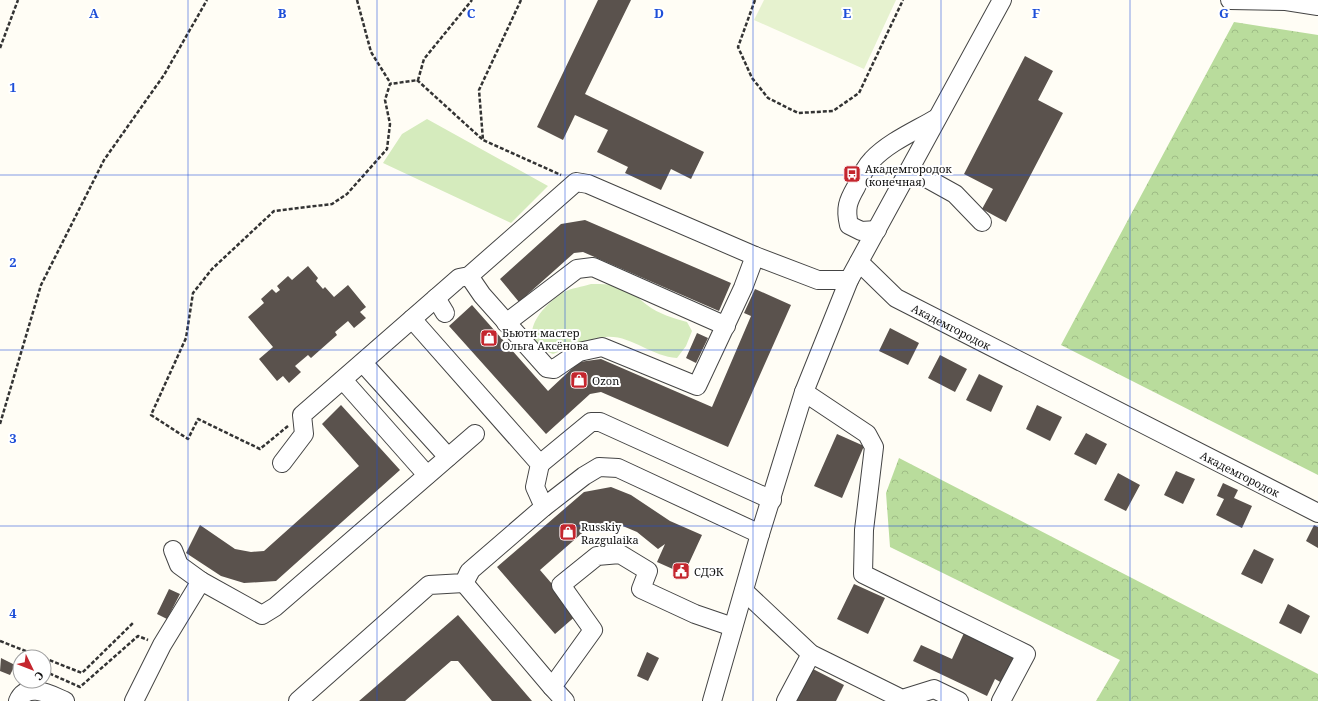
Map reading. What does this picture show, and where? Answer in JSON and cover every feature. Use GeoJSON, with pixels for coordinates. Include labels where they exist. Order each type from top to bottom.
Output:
{"type":"FeatureCollection","features":[{"type":"Feature","properties":{"kind":"street"},"geometry":{"type":"LineString","coordinates":[[712,701],[760,534],[772,500],[804,392],[849,280],[1002,0]]}},
{"type":"Feature","properties":{"kind":"street"},"geometry":{"type":"LineString","coordinates":[[1230,0],[1286,1],[1318,6]]}},
{"type":"Feature","properties":{"kind":"street"},"geometry":{"type":"LineString","coordinates":[[877,230],[861,231],[849,224],[846,212],[850,198],[860,178],[871,160],[895,142],[937,118]]}},
{"type":"Feature","properties":{"kind":"street"},"geometry":{"type":"LineString","coordinates":[[910,169],[955,194],[982,222]]}},
{"type":"Feature","properties":{"kind":"street"},"geometry":{"type":"LineString","coordinates":[[282,463],[304,434],[302,415],[459,278],[469,276],[576,182],[588,184],[755,256],[818,280],[849,280]]}},
{"type":"Feature","properties":{"kind":"street"},"geometry":{"type":"LineString","coordinates":[[469,276],[482,296],[550,370],[579,352],[602,347],[697,386],[726,326],[755,256]]}},
{"type":"Feature","properties":{"kind":"street","name":"Академгородок"},"geometry":{"type":"LineString","coordinates":[[859,262],[896,298],[1318,513]]}},
{"type":"Feature","properties":{"kind":"street"},"geometry":{"type":"LineString","coordinates":[[506,323],[578,269],[593,267],[726,326]]}},
{"type":"Feature","properties":{"kind":"street"},"geometry":{"type":"LineString","coordinates":[[436,298],[445,313]]}},
{"type":"Feature","properties":{"kind":"street"},"geometry":{"type":"LineString","coordinates":[[412,319],[540,464]]}},
{"type":"Feature","properties":{"kind":"street"},"geometry":{"type":"LineString","coordinates":[[363,363],[448,457]]}},
{"type":"Feature","properties":{"kind":"street"},"geometry":{"type":"LineString","coordinates":[[343,380],[428,475]]}},
{"type":"Feature","properties":{"kind":"street"},"geometry":{"type":"LineString","coordinates":[[804,392],[867,434],[874,447],[864,530],[863,574],[1026,654],[1001,701]]}},
{"type":"Feature","properties":{"kind":"street"},"geometry":{"type":"LineString","coordinates":[[544,507],[535,487],[540,464],[591,422],[600,422],[772,500]]}},
{"type":"Feature","properties":{"kind":"street"},"geometry":{"type":"LineString","coordinates":[[173,550],[179,565],[200,581],[262,615],[275,607],[475,434]]}},
{"type":"Feature","properties":{"kind":"street"},"geometry":{"type":"LineString","coordinates":[[464,583],[471,570],[544,507],[584,476],[599,467],[618,468],[760,534]]}},
{"type":"Feature","properties":{"kind":"street"},"geometry":{"type":"LineString","coordinates":[[552,687],[593,630],[561,585],[597,556],[620,554],[648,571],[641,589],[695,614],[733,627]]}},
{"type":"Feature","properties":{"kind":"street"},"geometry":{"type":"LineString","coordinates":[[134,701],[162,645],[200,581]]}},
{"type":"Feature","properties":{"kind":"street"},"geometry":{"type":"LineString","coordinates":[[464,583],[565,701]]}},
{"type":"Feature","properties":{"kind":"street"},"geometry":{"type":"LineString","coordinates":[[298,701],[429,585],[464,583]]}},
{"type":"Feature","properties":{"kind":"street"},"geometry":{"type":"LineString","coordinates":[[744,590],[811,654],[902,699],[934,690],[959,701]]}},
{"type":"Feature","properties":{"kind":"street"},"geometry":{"type":"LineString","coordinates":[[786,701],[811,654]]}},
{"type":"Feature","properties":{"kind":"street"},"geometry":{"type":"LineString","coordinates":[[18,701],[26,692],[35,690],[44,691],[66,701]]}},
{"type":"Feature","properties":{"kind":"path"},"geometry":{"type":"LineString","coordinates":[[0,48],[18,0]]}},
{"type":"Feature","properties":{"kind":"path"},"geometry":{"type":"LineString","coordinates":[[0,424],[41,285],[104,160],[164,75],[207,0]]}},
{"type":"Feature","properties":{"kind":"path"},"geometry":{"type":"LineString","coordinates":[[302,415],[260,449],[198,419],[188,439],[151,415],[186,338],[193,293],[212,269],[274,211],[332,204],[347,194],[387,149],[390,124],[385,100],[390,84],[371,52],[357,0]]}},
{"type":"Feature","properties":{"kind":"path"},"geometry":{"type":"LineString","coordinates":[[418,80],[424,59],[472,0]]}},
{"type":"Feature","properties":{"kind":"path"},"geometry":{"type":"LineString","coordinates":[[483,140],[479,90],[521,0]]}},
{"type":"Feature","properties":{"kind":"path"},"geometry":{"type":"LineString","coordinates":[[755,0],[738,47],[752,78],[768,98],[798,113],[833,110],[859,93],[904,0]]}},
{"type":"Feature","properties":{"kind":"path"},"geometry":{"type":"LineString","coordinates":[[390,84],[418,80]]}},
{"type":"Feature","properties":{"kind":"path"},"geometry":{"type":"LineString","coordinates":[[418,80],[483,140],[576,182]]}},
{"type":"Feature","properties":{"kind":"path"},"geometry":{"type":"LineString","coordinates":[[52,661],[82,673],[134,622]]}},
{"type":"Feature","properties":{"kind":"path"},"geometry":{"type":"LineString","coordinates":[[52,675],[80,687],[138,636]]}},
{"type":"Feature","properties":{"kind":"path"},"geometry":{"type":"LineString","coordinates":[[0,641],[20,649]]}},
{"type":"Feature","properties":{"kind":"green space"},"geometry":{"type":"Polygon","coordinates":[[[764,0],[896,0],[864,69],[754,20],[764,0]]]}},
{"type":"Feature","properties":{"kind":"green space"},"geometry":{"type":"Polygon","coordinates":[[[1234,22],[1318,35],[1318,475],[1061,345],[1234,22]]]}},
{"type":"Feature","properties":{"kind":"green space"},"geometry":{"type":"Polygon","coordinates":[[[427,119],[548,186],[511,223],[383,163],[402,134],[427,119]]]}},
{"type":"Feature","properties":{"kind":"green space"},"geometry":{"type":"Polygon","coordinates":[[[591,284],[604,284],[625,288],[656,311],[687,322],[692,331],[686,346],[677,358],[659,354],[624,339],[615,337],[592,339],[553,354],[541,348],[534,341],[532,333],[534,324],[546,306],[555,298],[570,289],[591,284]]]}},
{"type":"Feature","properties":{"kind":"green space"},"geometry":{"type":"Polygon","coordinates":[[[899,458],[1318,674],[1318,701],[1096,701],[1120,660],[890,547],[886,493],[899,458]]]}},
{"type":"Feature","properties":{"kind":"building"},"geometry":{"type":"Polygon","coordinates":[[[598,0],[631,0],[585,94],[704,152],[691,179],[671,169],[661,190],[625,173],[628,167],[597,152],[608,130],[575,115],[563,140],[537,127],[598,0]]]}},
{"type":"Feature","properties":{"kind":"building"},"geometry":{"type":"Polygon","coordinates":[[[1025,56],[1053,71],[1038,100],[1063,113],[1006,222],[982,209],[993,189],[964,174],[1025,56]]]}},
{"type":"Feature","properties":{"kind":"building"},"geometry":{"type":"Polygon","coordinates":[[[585,220],[731,283],[719,311],[583,252],[574,253],[519,302],[500,279],[561,224],[585,220]]]}},
{"type":"Feature","properties":{"kind":"building"},"geometry":{"type":"Polygon","coordinates":[[[308,266],[318,278],[316,281],[323,289],[325,287],[334,297],[348,285],[366,307],[360,312],[366,318],[354,328],[348,321],[335,332],[337,335],[311,358],[308,355],[295,366],[301,372],[289,383],[283,376],[277,381],[259,359],[273,347],[248,317],[264,303],[261,299],[272,289],[276,293],[280,290],[277,286],[288,276],[292,280],[308,266]]]}},
{"type":"Feature","properties":{"kind":"building"},"geometry":{"type":"Polygon","coordinates":[[[755,289],[791,305],[728,447],[601,392],[590,394],[546,434],[449,326],[472,305],[548,391],[579,362],[601,359],[712,407],[751,316],[744,313],[755,289]]]}},
{"type":"Feature","properties":{"kind":"building"},"geometry":{"type":"Polygon","coordinates":[[[890,328],[919,343],[908,365],[879,351],[890,328]]]}},
{"type":"Feature","properties":{"kind":"building"},"geometry":{"type":"Polygon","coordinates":[[[697,333],[708,338],[696,363],[686,358],[697,333]]]}},
{"type":"Feature","properties":{"kind":"building"},"geometry":{"type":"Polygon","coordinates":[[[940,355],[967,369],[955,392],[928,378],[940,355]]]}},
{"type":"Feature","properties":{"kind":"building"},"geometry":{"type":"Polygon","coordinates":[[[979,374],[1003,386],[991,412],[966,400],[979,374]]]}},
{"type":"Feature","properties":{"kind":"building"},"geometry":{"type":"Polygon","coordinates":[[[341,405],[400,470],[276,581],[244,583],[221,576],[186,553],[200,525],[235,549],[251,552],[264,551],[359,466],[322,424],[341,405]]]}},
{"type":"Feature","properties":{"kind":"building"},"geometry":{"type":"Polygon","coordinates":[[[1037,405],[1062,417],[1050,441],[1026,429],[1037,405]]]}},
{"type":"Feature","properties":{"kind":"building"},"geometry":{"type":"Polygon","coordinates":[[[1086,433],[1107,444],[1096,465],[1074,454],[1086,433]]]}},
{"type":"Feature","properties":{"kind":"building"},"geometry":{"type":"Polygon","coordinates":[[[837,434],[864,446],[842,498],[814,486],[837,434]]]}},
{"type":"Feature","properties":{"kind":"building"},"geometry":{"type":"Polygon","coordinates":[[[1176,471],[1195,479],[1183,504],[1164,495],[1176,471]]]}},
{"type":"Feature","properties":{"kind":"building"},"geometry":{"type":"Polygon","coordinates":[[[1118,473],[1140,485],[1126,511],[1104,500],[1118,473]]]}},
{"type":"Feature","properties":{"kind":"building"},"geometry":{"type":"Polygon","coordinates":[[[1223,483],[1238,490],[1234,498],[1252,506],[1242,528],[1216,515],[1224,499],[1217,496],[1223,483]]]}},
{"type":"Feature","properties":{"kind":"building"},"geometry":{"type":"Polygon","coordinates":[[[611,487],[631,495],[670,521],[702,535],[684,574],[657,562],[665,544],[658,549],[637,532],[618,524],[604,523],[589,527],[540,570],[578,614],[555,634],[497,567],[584,492],[611,487]]]}},
{"type":"Feature","properties":{"kind":"building"},"geometry":{"type":"Polygon","coordinates":[[[1314,525],[1318,527],[1318,548],[1306,541],[1314,525]]]}},
{"type":"Feature","properties":{"kind":"building"},"geometry":{"type":"Polygon","coordinates":[[[1254,549],[1274,559],[1262,584],[1241,574],[1254,549]]]}},
{"type":"Feature","properties":{"kind":"building"},"geometry":{"type":"Polygon","coordinates":[[[854,584],[885,598],[868,634],[837,619],[854,584]]]}},
{"type":"Feature","properties":{"kind":"building"},"geometry":{"type":"Polygon","coordinates":[[[169,589],[180,594],[167,619],[157,614],[169,589]]]}},
{"type":"Feature","properties":{"kind":"building"},"geometry":{"type":"Polygon","coordinates":[[[1288,604],[1310,616],[1301,634],[1279,623],[1288,604]]]}},
{"type":"Feature","properties":{"kind":"building"},"geometry":{"type":"Polygon","coordinates":[[[458,615],[532,701],[492,701],[458,661],[451,661],[405,701],[359,701],[458,615]]]}},
{"type":"Feature","properties":{"kind":"building"},"geometry":{"type":"Polygon","coordinates":[[[964,633],[1014,657],[1002,683],[995,679],[987,696],[913,661],[921,645],[952,659],[964,633]]]}},
{"type":"Feature","properties":{"kind":"building"},"geometry":{"type":"Polygon","coordinates":[[[647,652],[659,658],[648,681],[637,676],[647,652]]]}},
{"type":"Feature","properties":{"kind":"building"},"geometry":{"type":"Polygon","coordinates":[[[1,658],[12,664],[12,671],[10,675],[0,671],[1,658]]]}},
{"type":"Feature","properties":{"kind":"building"},"geometry":{"type":"Polygon","coordinates":[[[813,669],[844,685],[836,701],[796,701],[813,669]]]}},
{"type":"Feature","properties":{"kind":"place","name":"Академгородок (конечная)"},"geometry":{"type":"Point","coordinates":[852,174]}},
{"type":"Feature","properties":{"kind":"place","name":"Бьюти мастер Oльга Аксёнова"},"geometry":{"type":"Point","coordinates":[489,338]}},
{"type":"Feature","properties":{"kind":"place","name":"Ozon"},"geometry":{"type":"Point","coordinates":[579,380]}},
{"type":"Feature","properties":{"kind":"place","name":"Russkiy Razgulaika"},"geometry":{"type":"Point","coordinates":[568,532]}},
{"type":"Feature","properties":{"kind":"place","name":"СДЭК"},"geometry":{"type":"Point","coordinates":[681,571]}}]}
